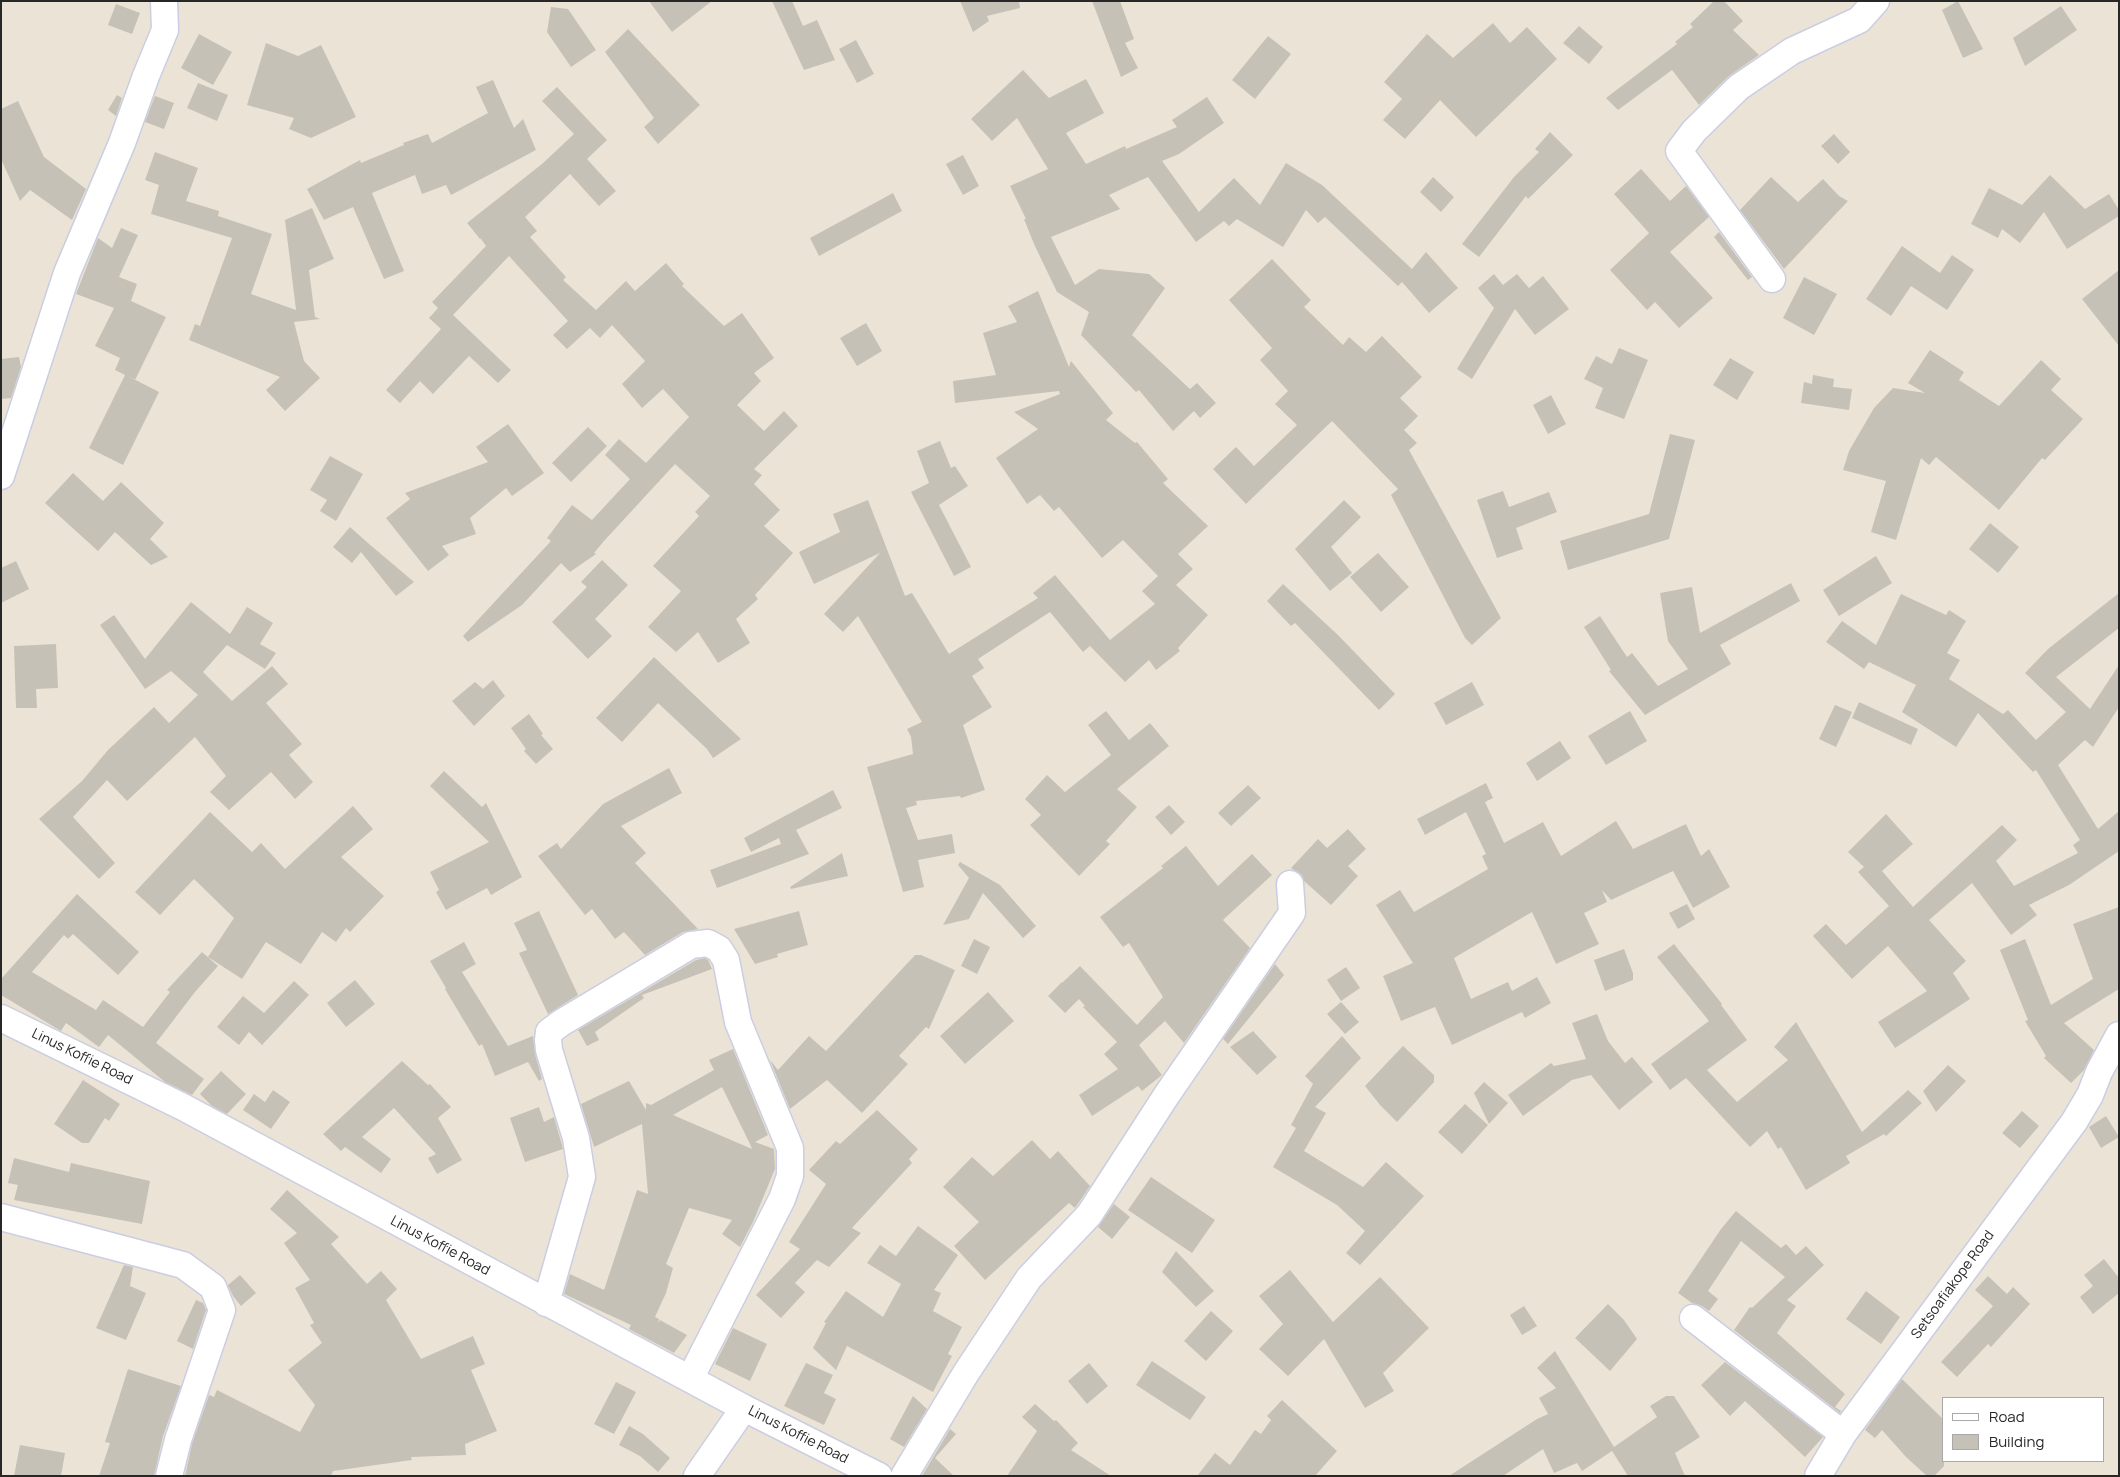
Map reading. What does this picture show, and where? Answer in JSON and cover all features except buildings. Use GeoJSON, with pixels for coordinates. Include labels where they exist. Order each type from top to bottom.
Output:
{"type":"FeatureCollection","features":[{"type":"Feature","properties":{"kind":"street"},"geometry":{"type":"LineString","coordinates":[[1,476],[67,273],[122,142],[165,30],[164,1]]}},
{"type":"Feature","properties":{"kind":"street"},"geometry":{"type":"LineString","coordinates":[[1772,279],[1679,151],[1694,131],[1738,87],[1792,51],[1859,20],[1876,1]]}},
{"type":"Feature","properties":{"kind":"street"},"geometry":{"type":"LineString","coordinates":[[904,1476],[966,1373],[1030,1278],[1089,1215],[1168,1093],[1292,913],[1290,884]]}},
{"type":"Feature","properties":{"kind":"street"},"geometry":{"type":"LineString","coordinates":[[546,1303],[582,1177],[576,1138],[550,1050],[548,1040],[550,1032],[561,1023],[691,946],[708,943],[719,949],[726,960],[738,1022],[790,1148],[790,1176],[782,1199],[690,1379]]}},
{"type":"Feature","properties":{"kind":"street","name":"Linus Koffie Road"},"geometry":{"type":"LineString","coordinates":[[1,1018],[183,1107],[744,1408],[879,1476]]}},
{"type":"Feature","properties":{"kind":"street","name":"Setsoafiakope Road"},"geometry":{"type":"LineString","coordinates":[[1818,1476],[1843,1434],[2074,1122],[2090,1095],[2099,1072],[2119,1035]]}},
{"type":"Feature","properties":{"kind":"street"},"geometry":{"type":"LineString","coordinates":[[2090,1095],[2116,1082],[2119,1083]]}},
{"type":"Feature","properties":{"kind":"street"},"geometry":{"type":"LineString","coordinates":[[1,1217],[183,1266],[213,1287],[222,1310],[178,1440],[169,1476]]}},
{"type":"Feature","properties":{"kind":"street"},"geometry":{"type":"LineString","coordinates":[[1693,1318],[1843,1434]]}},
{"type":"Feature","properties":{"kind":"street"},"geometry":{"type":"LineString","coordinates":[[697,1476],[744,1408]]}}]}
